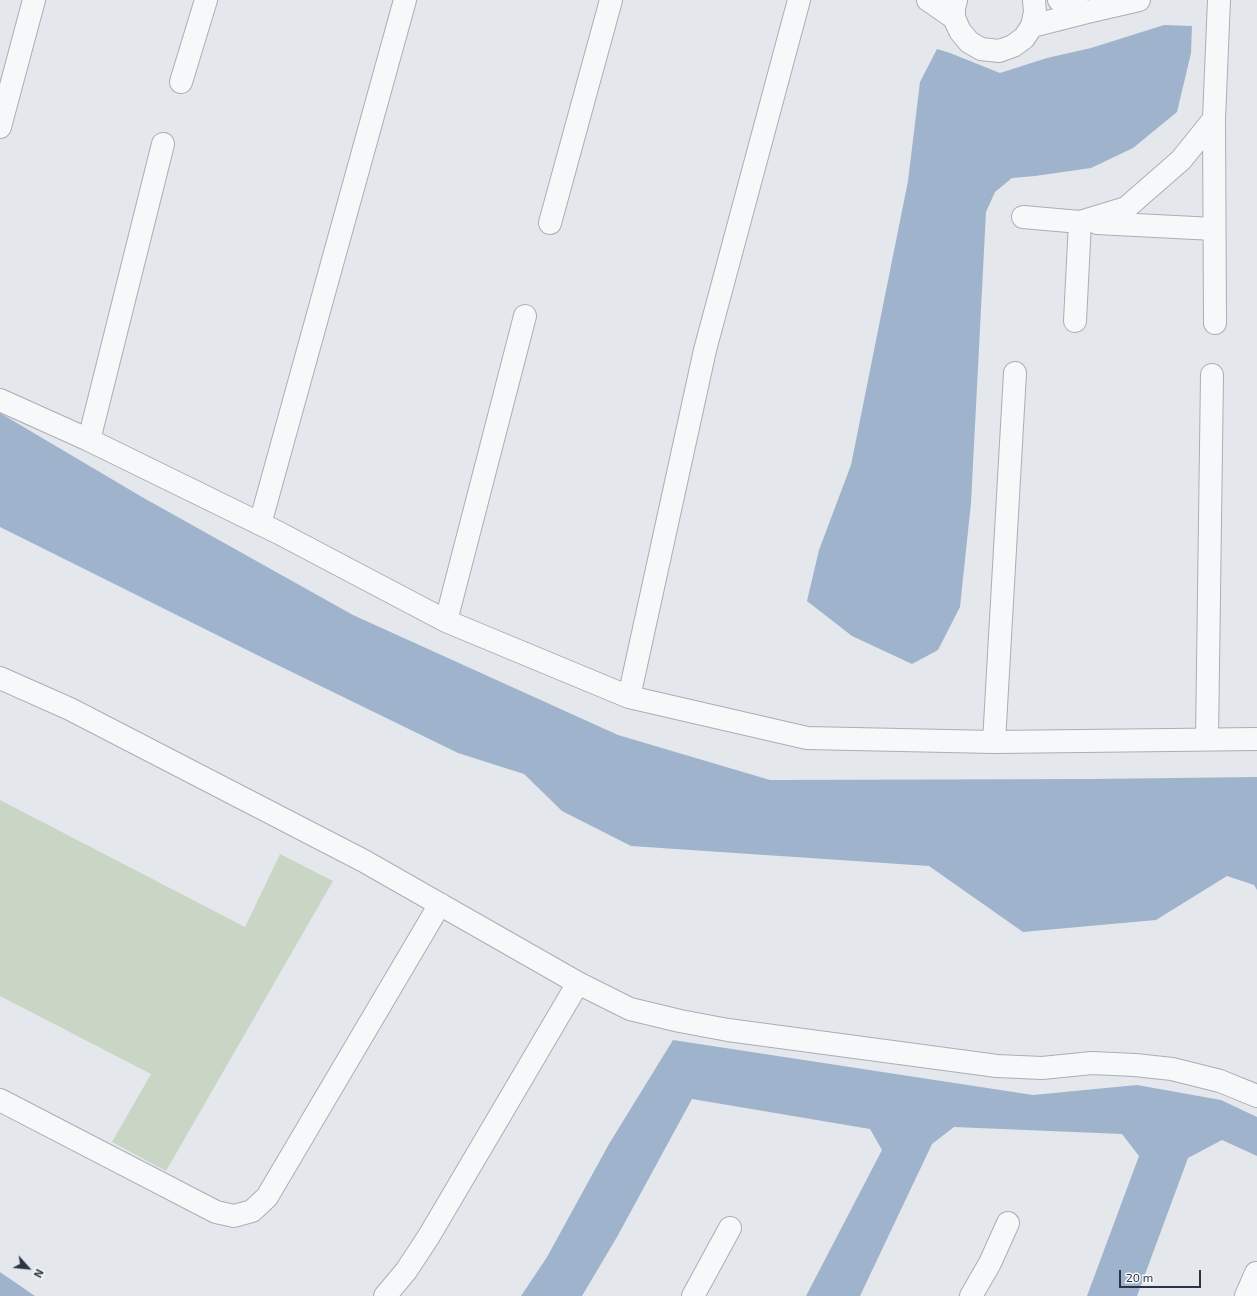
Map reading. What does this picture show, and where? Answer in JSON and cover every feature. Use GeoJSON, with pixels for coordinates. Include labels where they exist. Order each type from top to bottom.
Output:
{"type":"FeatureCollection","features":[{"type":"Feature","properties":{"kind":"street"},"geometry":{"type":"LineString","coordinates":[[0,127],[34,0]]}},
{"type":"Feature","properties":{"kind":"street"},"geometry":{"type":"LineString","coordinates":[[181,82],[206,0]]}},
{"type":"Feature","properties":{"kind":"street"},"geometry":{"type":"LineString","coordinates":[[260,524],[405,0]]}},
{"type":"Feature","properties":{"kind":"street"},"geometry":{"type":"LineString","coordinates":[[550,223],[610,0]]}},
{"type":"Feature","properties":{"kind":"street"},"geometry":{"type":"LineString","coordinates":[[629,697],[705,350],[799,0]]}},
{"type":"Feature","properties":{"kind":"street"},"geometry":{"type":"LineString","coordinates":[[928,0],[955,9],[960,31],[969,42],[981,49],[999,51],[1013,46],[1024,38],[1032,26],[1035,12],[1034,0]]}},
{"type":"Feature","properties":{"kind":"street"},"geometry":{"type":"LineString","coordinates":[[1059,0],[1087,12]]}},
{"type":"Feature","properties":{"kind":"street"},"geometry":{"type":"LineString","coordinates":[[1032,26],[1139,0]]}},
{"type":"Feature","properties":{"kind":"street"},"geometry":{"type":"LineString","coordinates":[[1215,323],[1214,119],[1220,0]]}},
{"type":"Feature","properties":{"kind":"street"},"geometry":{"type":"LineString","coordinates":[[1080,222],[1126,208],[1181,160],[1214,119]]}},
{"type":"Feature","properties":{"kind":"street"},"geometry":{"type":"LineString","coordinates":[[89,440],[163,144]]}},
{"type":"Feature","properties":{"kind":"street"},"geometry":{"type":"LineString","coordinates":[[1023,217],[1080,222],[1214,229]]}},
{"type":"Feature","properties":{"kind":"street"},"geometry":{"type":"LineString","coordinates":[[1075,321],[1080,222]]}},
{"type":"Feature","properties":{"kind":"street"},"geometry":{"type":"LineString","coordinates":[[446,621],[526,316]]}},
{"type":"Feature","properties":{"kind":"street"},"geometry":{"type":"LineString","coordinates":[[994,742],[1015,373]]}},
{"type":"Feature","properties":{"kind":"street"},"geometry":{"type":"LineString","coordinates":[[1207,739],[1212,375]]}},
{"type":"Feature","properties":{"kind":"street"},"geometry":{"type":"LineString","coordinates":[[0,400],[89,440],[260,524],[446,621],[629,697],[807,738],[994,742],[1207,739],[1257,740]]}},
{"type":"Feature","properties":{"kind":"street"},"geometry":{"type":"LineString","coordinates":[[0,678],[70,709],[364,860],[578,983],[630,1009],[680,1022],[728,1030],[997,1066],[1042,1068],[1092,1064],[1172,1069],[1220,1081],[1257,1096]]}},
{"type":"Feature","properties":{"kind":"street"},"geometry":{"type":"LineString","coordinates":[[0,1100],[216,1212],[234,1216],[252,1211],[268,1197],[440,904]]}},
{"type":"Feature","properties":{"kind":"street"},"geometry":{"type":"LineString","coordinates":[[385,1296],[406,1271],[429,1236],[578,983]]}},
{"type":"Feature","properties":{"kind":"street"},"geometry":{"type":"LineString","coordinates":[[971,1296],[990,1263],[1008,1223]]}},
{"type":"Feature","properties":{"kind":"street"},"geometry":{"type":"LineString","coordinates":[[693,1296],[730,1228]]}},
{"type":"Feature","properties":{"kind":"street"},"geometry":{"type":"LineString","coordinates":[[1246,1296],[1256,1273]]}},
{"type":"Feature","properties":{"kind":"green space"},"geometry":{"type":"Polygon","coordinates":[[[0,800],[245,927],[280,854],[333,881],[166,1171],[112,1142],[151,1074],[0,996],[0,800]]]}},
{"type":"Feature","properties":{"kind":"water"},"geometry":{"type":"Polygon","coordinates":[[[1164,25],[1192,26],[1191,53],[1177,112],[1133,148],[1091,168],[1012,178],[995,192],[986,212],[971,503],[960,607],[938,650],[912,664],[852,636],[807,601],[819,550],[851,465],[908,181],[920,82],[937,49],[1000,73],[1047,58],[1091,48],[1164,25]]]}},
{"type":"Feature","properties":{"kind":"water"},"geometry":{"type":"Polygon","coordinates":[[[0,413],[142,497],[353,615],[618,735],[770,780],[1257,777],[1257,890],[1254,885],[1227,876],[1156,920],[1023,932],[929,866],[631,846],[562,811],[524,774],[458,753],[0,527],[0,413]]]}},
{"type":"Feature","properties":{"kind":"water"},"geometry":{"type":"Polygon","coordinates":[[[673,1040],[1033,1095],[1137,1085],[1221,1100],[1257,1117],[1257,1156],[1222,1140],[1188,1158],[1137,1296],[1087,1296],[1139,1156],[1122,1134],[954,1127],[932,1144],[860,1296],[806,1296],[882,1150],[870,1129],[692,1099],[617,1237],[582,1296],[521,1296],[547,1257],[609,1144],[673,1040]]]}},
{"type":"Feature","properties":{"kind":"water"},"geometry":{"type":"Polygon","coordinates":[[[0,1272],[35,1296],[0,1296],[0,1272]]]}}]}
